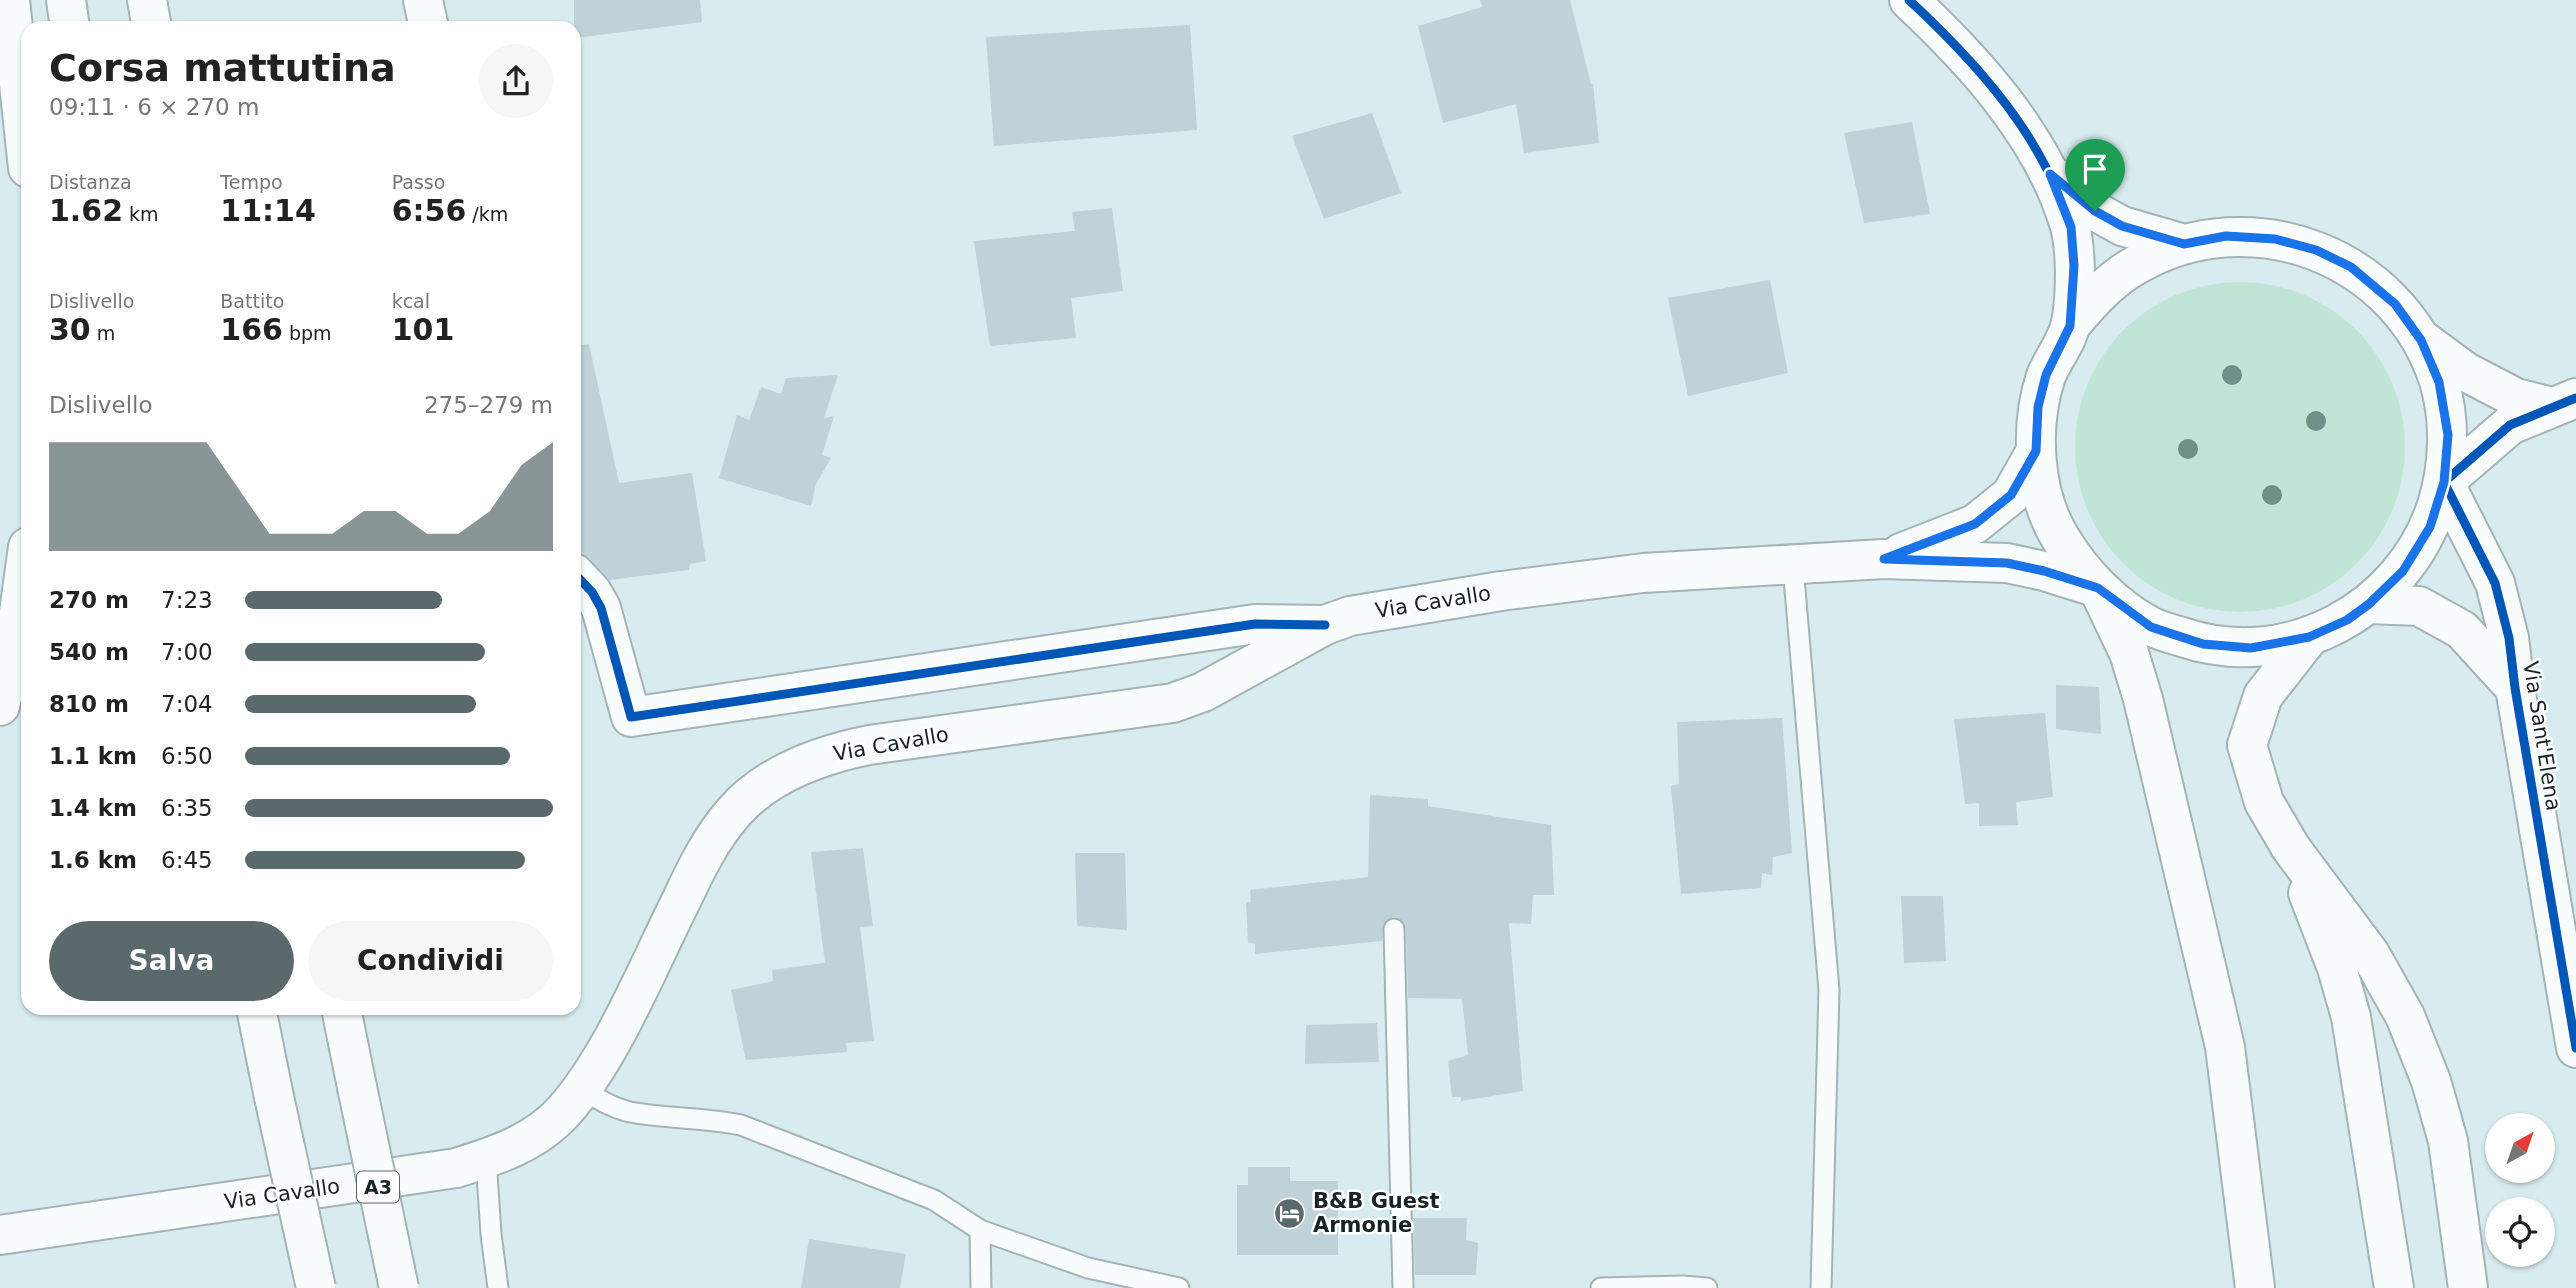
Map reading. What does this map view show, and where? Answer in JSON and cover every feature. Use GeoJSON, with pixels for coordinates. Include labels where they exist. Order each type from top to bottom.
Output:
{"type":"FeatureCollection","features":[{"type":"Feature","properties":{"kind":"main road"},"geometry":{"type":"LineString","coordinates":[[10,0],[21,103]]}},
{"type":"Feature","properties":{"kind":"main road"},"geometry":{"type":"LineString","coordinates":[[66,0],[69,21]]}},
{"type":"Feature","properties":{"kind":"main road"},"geometry":{"type":"LineString","coordinates":[[147,0],[151,21]]}},
{"type":"Feature","properties":{"kind":"main road"},"geometry":{"type":"LineString","coordinates":[[423,0],[428,21]]}},
{"type":"Feature","properties":{"kind":"main road"},"geometry":{"type":"LineString","coordinates":[[1909,0],[1938,28],[2007,106],[2050,174],[2071,227],[2074,266],[2070,326]]}},
{"type":"Feature","properties":{"kind":"main road"},"geometry":{"type":"LineString","coordinates":[[2050,174],[2095,211],[2122,226],[2184,244]]}},
{"type":"Feature","properties":{"kind":"main road"},"geometry":{"type":"LineString","coordinates":[[1884,559],[2007,563],[2044,571],[2098,588],[2151,627],[2203,644],[2251,648],[2309,637],[2347,620],[2369,604],[2403,571],[2430,527],[2444,482],[2448,435],[2439,382],[2421,340],[2395,304],[2351,267],[2316,250],[2275,239],[2226,236],[2184,244],[2137,264],[2098,293],[2070,326],[2046,375],[2038,407],[2036,451],[2043,495],[2059,537],[2098,588],[2129,653],[2143,699],[2225,1047],[2255,1288]]}},
{"type":"Feature","properties":{"kind":"main road"},"geometry":{"type":"LineString","coordinates":[[2421,340],[2466,372],[2516,398],[2564,402]]}},
{"type":"Feature","properties":{"kind":"main road"},"geometry":{"type":"LineString","coordinates":[[2444,482],[2510,425],[2564,402]]}},
{"type":"Feature","properties":{"kind":"main road"},"geometry":{"type":"LineString","coordinates":[[1884,559],[1975,524],[2011,495],[2036,451]]}},
{"type":"Feature","properties":{"kind":"main road","name":"Via Sant'Elena"},"geometry":{"type":"LineString","coordinates":[[2444,482],[2496,583],[2509,638],[2515,688],[2576,1048]]}},
{"type":"Feature","properties":{"kind":"main road","name":"Via Cavallo"},"geometry":{"type":"LineString","coordinates":[[0,1235],[456,1168],[516,1147],[537,1134],[562,1112],[580,1088],[618,1026],[714,839],[735,811],[764,787],[794,768],[829,753],[869,745],[1173,703],[1203,692],[1325,625],[1376,611],[1643,573],[1884,559]]}},
{"type":"Feature","properties":{"kind":"main road"},"geometry":{"type":"LineString","coordinates":[[581,580],[601,608],[631,717],[1255,624],[1325,625]]}},
{"type":"Feature","properties":{"kind":"main road"},"geometry":{"type":"LineString","coordinates":[[0,706],[15,642],[21,598]]}},
{"type":"Feature","properties":{"kind":"main road","name":"Via Sant'Elena"},"geometry":{"type":"LineString","coordinates":[[2369,604],[2419,606],[2462,630],[2515,688]]}},
{"type":"Feature","properties":{"kind":"main road"},"geometry":{"type":"LineString","coordinates":[[2309,637],[2263,696],[2247,746],[2264,802],[2291,848],[2370,954],[2405,1016],[2431,1082],[2448,1141],[2468,1288]]}},
{"type":"Feature","properties":{"kind":"main road"},"geometry":{"type":"LineString","coordinates":[[2291,848],[2337,968],[2351,1017],[2394,1288]]}},
{"type":"Feature","properties":{"kind":"main road"},"geometry":{"type":"LineString","coordinates":[[257,1015],[317,1288]]}},
{"type":"Feature","properties":{"kind":"main road","name":"A3"},"geometry":{"type":"LineString","coordinates":[[342,1015],[399,1288]]}},
{"type":"Feature","properties":{"kind":"lane"},"geometry":{"type":"LineString","coordinates":[[1793,566],[1829,990],[1821,1288]]}},
{"type":"Feature","properties":{"kind":"lane"},"geometry":{"type":"LineString","coordinates":[[1394,929],[1403,1288]]}},
{"type":"Feature","properties":{"kind":"lane"},"geometry":{"type":"LineString","coordinates":[[580,1088],[604,1103],[629,1112],[715,1119],[741,1125],[934,1200],[979,1230],[1088,1268],[1179,1288]]}},
{"type":"Feature","properties":{"kind":"lane"},"geometry":{"type":"LineString","coordinates":[[486,1158],[498,1288]]}},
{"type":"Feature","properties":{"kind":"lane"},"geometry":{"type":"LineString","coordinates":[[979,1230],[982,1288]]}},
{"type":"Feature","properties":{"kind":"lane"},"geometry":{"type":"LineString","coordinates":[[1601,1288],[1707,1288]]}},
{"type":"Feature","properties":{"kind":"green space"},"geometry":{"type":"Polygon","coordinates":[[[2240,282],[2272,285],[2303,295],[2332,310],[2356,331],[2377,355],[2392,384],[2402,415],[2405,447],[2402,479],[2392,510],[2377,539],[2356,563],[2332,584],[2303,599],[2272,609],[2240,612],[2208,609],[2177,599],[2148,584],[2124,563],[2103,539],[2088,510],[2078,479],[2075,447],[2078,415],[2088,384],[2103,355],[2124,331],[2148,310],[2177,295],[2208,285],[2240,282]]]}},
{"type":"Feature","properties":{"kind":"building"},"geometry":{"type":"Polygon","coordinates":[[[574,0],[700,0],[702,22],[581,37],[581,21],[574,21],[574,0]]]}},
{"type":"Feature","properties":{"kind":"building"},"geometry":{"type":"Polygon","coordinates":[[[1480,0],[1570,0],[1593,84],[1599,143],[1524,153],[1516,104],[1443,123],[1418,26],[1482,7],[1480,0]]]}},
{"type":"Feature","properties":{"kind":"building"},"geometry":{"type":"Polygon","coordinates":[[[1190,25],[1197,130],[994,146],[986,37],[1190,25]]]}},
{"type":"Feature","properties":{"kind":"building"},"geometry":{"type":"Polygon","coordinates":[[[1372,113],[1401,193],[1324,219],[1292,136],[1372,113]]]}},
{"type":"Feature","properties":{"kind":"building"},"geometry":{"type":"Polygon","coordinates":[[[1912,122],[1930,214],[1864,223],[1844,133],[1912,122]]]}},
{"type":"Feature","properties":{"kind":"building"},"geometry":{"type":"Polygon","coordinates":[[[1112,208],[1123,291],[1071,298],[1076,338],[990,346],[974,241],[1075,231],[1072,212],[1112,208]]]}},
{"type":"Feature","properties":{"kind":"building"},"geometry":{"type":"Polygon","coordinates":[[[1770,280],[1788,373],[1688,396],[1668,298],[1770,280]]]}},
{"type":"Feature","properties":{"kind":"building"},"geometry":{"type":"Polygon","coordinates":[[[589,344],[619,483],[692,473],[706,561],[690,564],[689,570],[610,580],[581,552],[581,345],[589,344]]]}},
{"type":"Feature","properties":{"kind":"building"},"geometry":{"type":"Polygon","coordinates":[[[838,375],[824,418],[834,416],[822,455],[831,458],[816,484],[811,506],[719,478],[737,415],[749,420],[761,387],[781,394],[786,378],[838,375]]]}},
{"type":"Feature","properties":{"kind":"building"},"geometry":{"type":"Polygon","coordinates":[[[2056,685],[2099,687],[2101,734],[2056,729],[2056,685]]]}},
{"type":"Feature","properties":{"kind":"building"},"geometry":{"type":"Polygon","coordinates":[[[2045,713],[2053,797],[2016,802],[2018,825],[1979,826],[1979,803],[1965,804],[1954,719],[2045,713]]]}},
{"type":"Feature","properties":{"kind":"building"},"geometry":{"type":"Polygon","coordinates":[[[1782,718],[1792,853],[1773,857],[1772,875],[1762,873],[1761,888],[1681,894],[1671,786],[1679,784],[1677,722],[1782,718]]]}},
{"type":"Feature","properties":{"kind":"building"},"geometry":{"type":"Polygon","coordinates":[[[1370,795],[1428,799],[1428,806],[1551,825],[1554,895],[1533,895],[1531,924],[1509,923],[1523,1091],[1461,1101],[1461,1097],[1452,1097],[1448,1061],[1468,1055],[1462,999],[1408,998],[1406,929],[1399,918],[1393,917],[1384,923],[1382,941],[1255,954],[1255,944],[1248,942],[1246,902],[1251,902],[1250,890],[1368,877],[1370,795]]]}},
{"type":"Feature","properties":{"kind":"building"},"geometry":{"type":"Polygon","coordinates":[[[863,848],[873,926],[860,927],[874,1041],[846,1043],[847,1052],[746,1060],[731,990],[773,981],[772,970],[825,963],[811,852],[863,848]]]}},
{"type":"Feature","properties":{"kind":"building"},"geometry":{"type":"Polygon","coordinates":[[[1075,853],[1125,853],[1127,930],[1077,926],[1075,853]]]}},
{"type":"Feature","properties":{"kind":"building"},"geometry":{"type":"Polygon","coordinates":[[[1901,896],[1943,896],[1946,961],[1904,963],[1901,896]]]}},
{"type":"Feature","properties":{"kind":"building"},"geometry":{"type":"Polygon","coordinates":[[[1377,1023],[1379,1062],[1305,1064],[1306,1025],[1377,1023]]]}},
{"type":"Feature","properties":{"kind":"building"},"geometry":{"type":"Polygon","coordinates":[[[1248,1167],[1290,1167],[1290,1181],[1338,1181],[1338,1255],[1237,1255],[1237,1185],[1248,1185],[1248,1167]]]}},
{"type":"Feature","properties":{"kind":"building"},"geometry":{"type":"Polygon","coordinates":[[[1413,1218],[1467,1218],[1466,1240],[1478,1243],[1476,1275],[1415,1275],[1413,1218]]]}},
{"type":"Feature","properties":{"kind":"building"},"geometry":{"type":"Polygon","coordinates":[[[809,1239],[906,1254],[900,1288],[801,1288],[809,1239]]]}},
{"type":"Feature","properties":{"kind":"cycle path"},"geometry":{"type":"LineString","coordinates":[[1909,0],[1996,91],[2048,171],[2071,230],[2073,266],[2070,326]]}},
{"type":"Feature","properties":{"kind":"cycle path"},"geometry":{"type":"LineString","coordinates":[[2576,398],[2510,425],[2444,482],[2495,583],[2509,638],[2515,688],[2576,1048]]}},
{"type":"Feature","properties":{"kind":"cycle path"},"geometry":{"type":"LineString","coordinates":[[581,580],[601,608],[631,717],[1255,624],[1325,625]]}},
{"type":"Feature","properties":{"kind":"place","name":"B&B Guest Armonie"},"geometry":{"type":"Point","coordinates":[1290,1213]}},
{"type":"Feature","properties":{"kind":"route"},"geometry":{"type":"LineString","coordinates":[[2050,174],[2095,211],[2122,226],[2184,244],[2226,236],[2275,239],[2316,250],[2351,267],[2395,304],[2421,340],[2439,382],[2448,435],[2444,482],[2430,527],[2403,571],[2369,604],[2347,620],[2309,637],[2251,648],[2203,644],[2151,627],[2098,588],[2044,571],[2007,563],[1884,559],[1975,524],[2011,495],[2036,451],[2038,407],[2046,375],[2070,326],[2074,266],[2071,227],[2050,174]]}}]}
